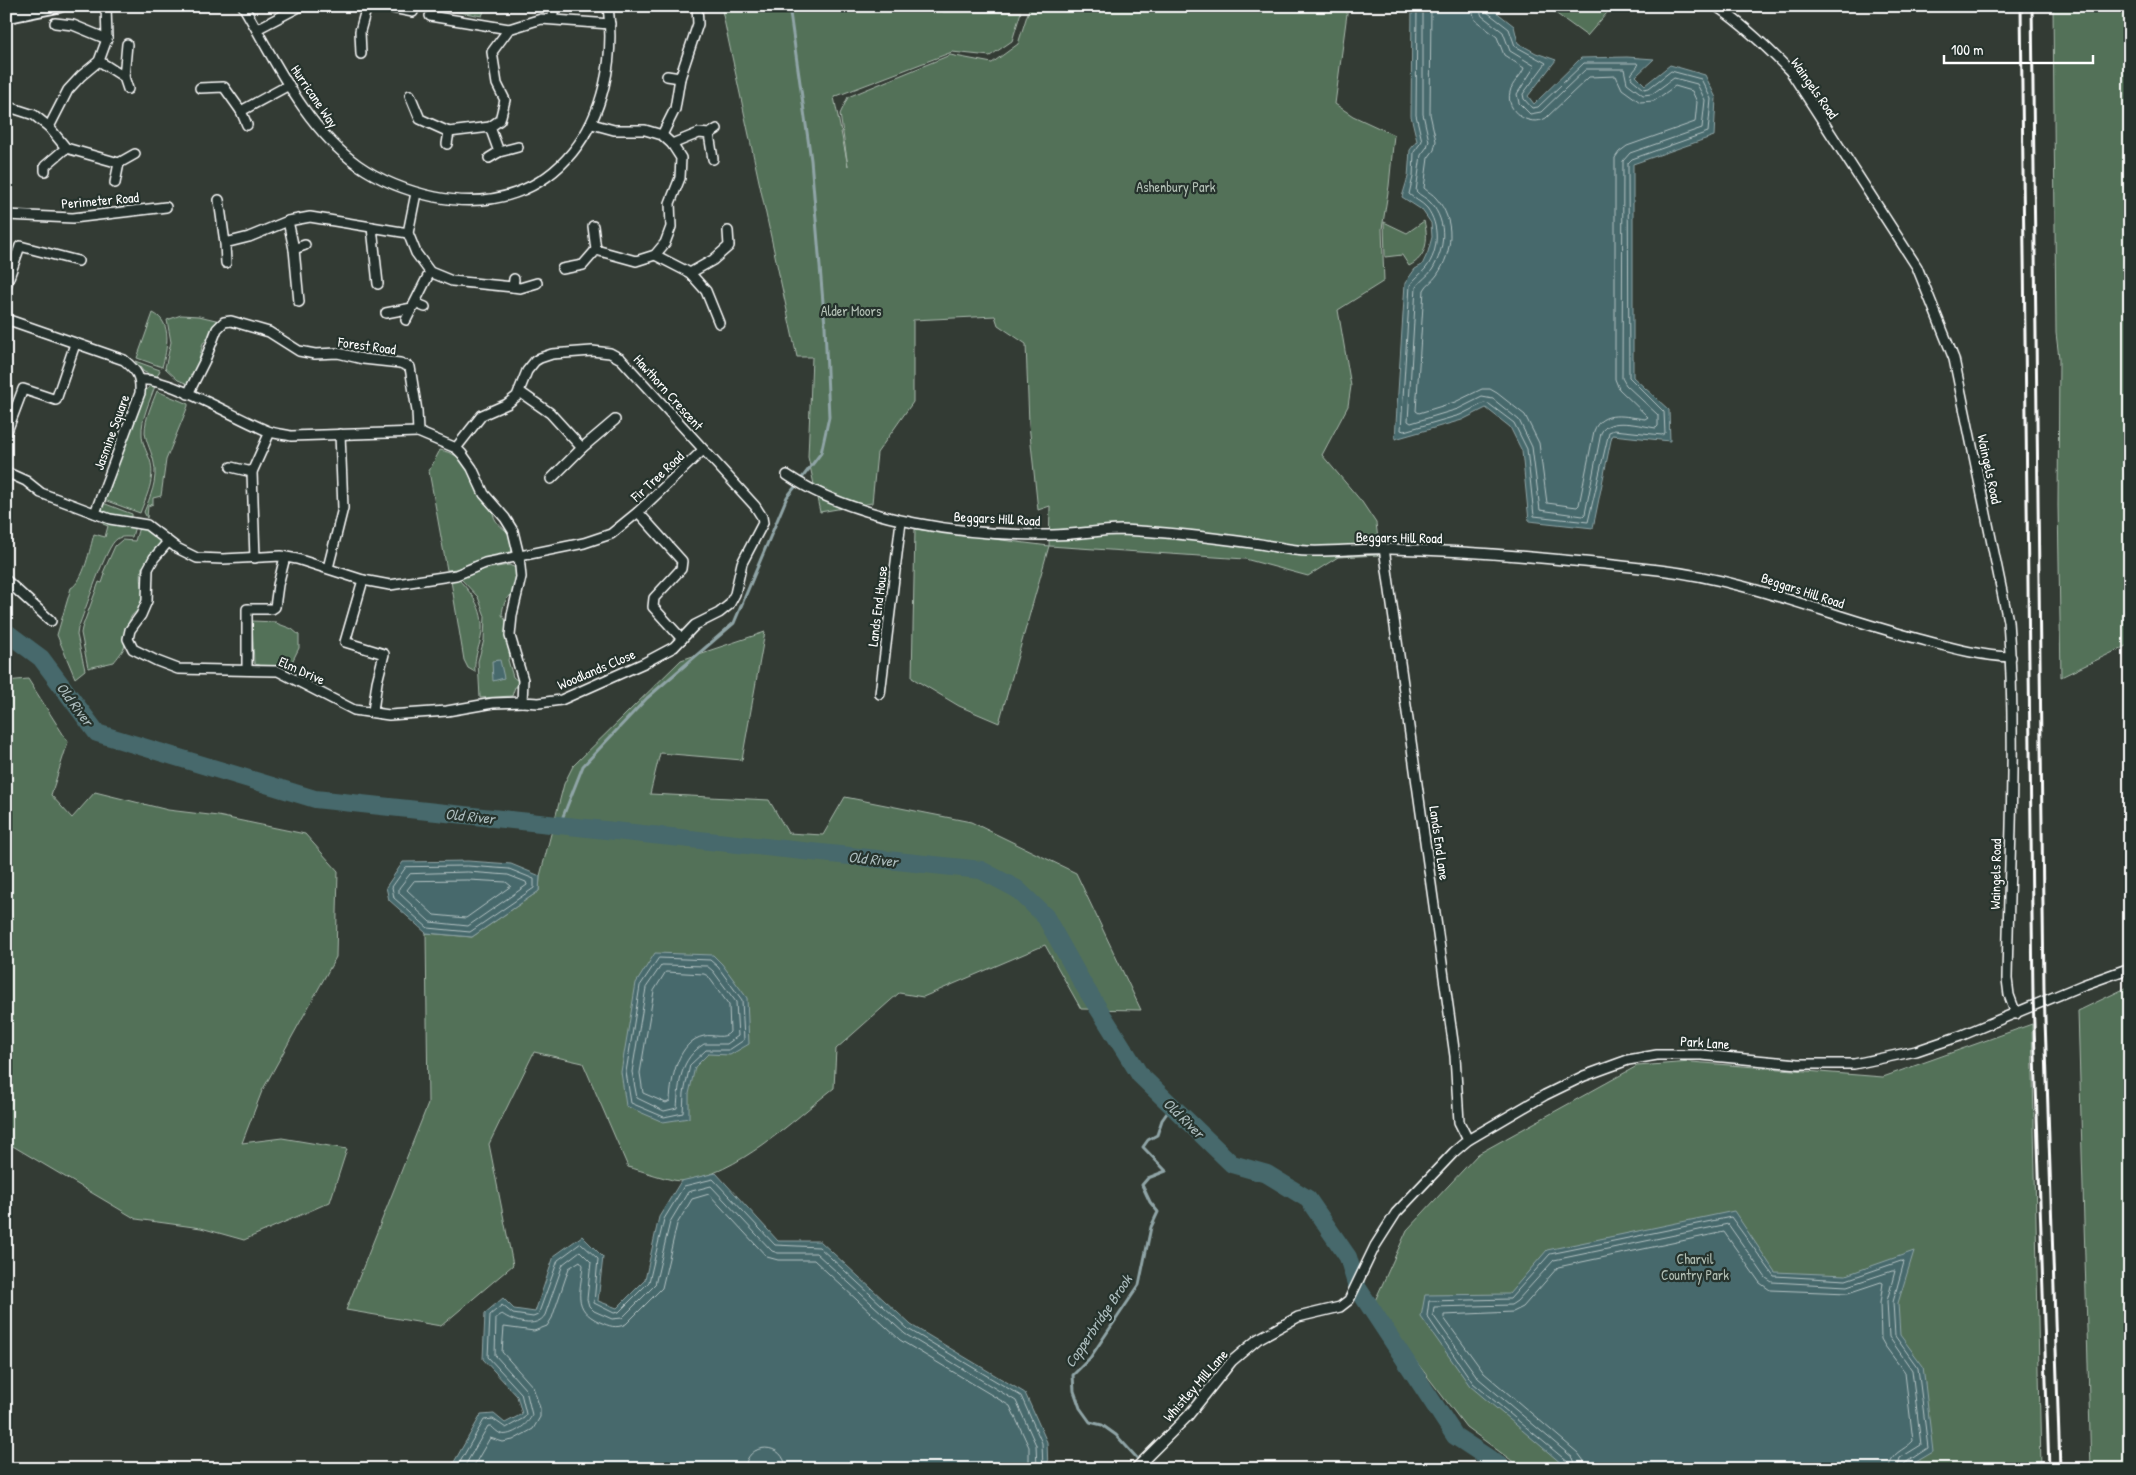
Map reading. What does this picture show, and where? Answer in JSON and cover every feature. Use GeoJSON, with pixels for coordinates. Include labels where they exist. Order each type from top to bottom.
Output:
{"type":"FeatureCollection","features":[{"type":"Feature","properties":{"kind":"street"},"geometry":{"type":"LineString","coordinates":[[6,17],[60,6]]}},
{"type":"Feature","properties":{"kind":"street"},"geometry":{"type":"LineString","coordinates":[[49,127],[68,90],[99,61],[107,39],[106,6]]}},
{"type":"Feature","properties":{"kind":"street","name":"Hurricane Way"},"geometry":{"type":"LineString","coordinates":[[244,6],[289,85],[313,121],[336,146],[376,176],[416,193],[454,200],[478,200],[500,197],[526,188],[550,174],[565,162],[580,144],[592,124],[601,102],[607,74],[610,24],[608,6]]}},
{"type":"Feature","properties":{"kind":"street"},"geometry":{"type":"LineString","coordinates":[[257,29],[300,6]]}},
{"type":"Feature","properties":{"kind":"street"},"geometry":{"type":"LineString","coordinates":[[361,54],[360,31],[367,6]]}},
{"type":"Feature","properties":{"kind":"street"},"geometry":{"type":"LineString","coordinates":[[382,6],[413,12]]}},
{"type":"Feature","properties":{"kind":"street"},"geometry":{"type":"LineString","coordinates":[[553,6],[553,19]]}},
{"type":"Feature","properties":{"kind":"street"},"geometry":{"type":"LineString","coordinates":[[662,134],[675,109],[680,78],[698,24],[697,6]]}},
{"type":"Feature","properties":{"kind":"street","name":"Waingels Road"},"geometry":{"type":"LineString","coordinates":[[1716,6],[1765,44],[1791,72],[1917,267],[1954,360],[2008,621],[2011,657],[2011,775],[2007,979],[2009,995],[2016,1014]]}},
{"type":"Feature","properties":{"kind":"street"},"geometry":{"type":"LineString","coordinates":[[430,16],[509,29],[541,19],[610,24]]}},
{"type":"Feature","properties":{"kind":"street"},"geometry":{"type":"LineString","coordinates":[[55,23],[73,25],[107,39]]}},
{"type":"Feature","properties":{"kind":"street"},"geometry":{"type":"LineString","coordinates":[[410,94],[420,119],[449,132],[490,127],[500,120],[505,100],[497,84],[492,52],[509,29]]}},
{"type":"Feature","properties":{"kind":"street"},"geometry":{"type":"LineString","coordinates":[[127,44],[124,77],[128,89]]}},
{"type":"Feature","properties":{"kind":"street"},"geometry":{"type":"LineString","coordinates":[[99,61],[124,77]]}},
{"type":"Feature","properties":{"kind":"street"},"geometry":{"type":"LineString","coordinates":[[667,76],[680,78]]}},
{"type":"Feature","properties":{"kind":"street"},"geometry":{"type":"LineString","coordinates":[[241,111],[289,85]]}},
{"type":"Feature","properties":{"kind":"street"},"geometry":{"type":"LineString","coordinates":[[200,88],[224,86],[241,111],[247,125]]}},
{"type":"Feature","properties":{"kind":"street"},"geometry":{"type":"LineString","coordinates":[[6,106],[34,115],[49,127],[66,148],[119,163],[135,154]]}},
{"type":"Feature","properties":{"kind":"street"},"geometry":{"type":"LineString","coordinates":[[592,124],[614,130],[645,130],[662,134],[672,144],[681,158],[680,178],[670,203],[671,227],[664,244],[655,255],[636,261],[596,250]]}},
{"type":"Feature","properties":{"kind":"street"},"geometry":{"type":"LineString","coordinates":[[490,127],[499,152]]}},
{"type":"Feature","properties":{"kind":"street"},"geometry":{"type":"LineString","coordinates":[[672,144],[699,133],[709,134],[717,129]]}},
{"type":"Feature","properties":{"kind":"street"},"geometry":{"type":"LineString","coordinates":[[447,144],[449,132]]}},
{"type":"Feature","properties":{"kind":"street"},"geometry":{"type":"LineString","coordinates":[[709,134],[713,159]]}},
{"type":"Feature","properties":{"kind":"street"},"geometry":{"type":"LineString","coordinates":[[489,158],[499,152],[518,147]]}},
{"type":"Feature","properties":{"kind":"street"},"geometry":{"type":"LineString","coordinates":[[44,171],[45,166],[66,148]]}},
{"type":"Feature","properties":{"kind":"street"},"geometry":{"type":"LineString","coordinates":[[115,183],[119,163]]}},
{"type":"Feature","properties":{"kind":"street"},"geometry":{"type":"LineString","coordinates":[[416,193],[408,233],[416,253],[430,272],[452,281],[492,285],[514,283],[520,288],[537,283]]}},
{"type":"Feature","properties":{"kind":"street"},"geometry":{"type":"LineString","coordinates":[[219,200],[226,263]]}},
{"type":"Feature","properties":{"kind":"street","name":"Perimeter Road"},"geometry":{"type":"LineString","coordinates":[[6,215],[73,218],[166,207]]}},
{"type":"Feature","properties":{"kind":"street"},"geometry":{"type":"LineString","coordinates":[[225,243],[249,237],[288,221],[310,218],[408,233]]}},
{"type":"Feature","properties":{"kind":"street"},"geometry":{"type":"LineString","coordinates":[[288,221],[294,249],[299,302]]}},
{"type":"Feature","properties":{"kind":"street"},"geometry":{"type":"LineString","coordinates":[[593,226],[596,250]]}},
{"type":"Feature","properties":{"kind":"street"},"geometry":{"type":"LineString","coordinates":[[372,227],[378,284]]}},
{"type":"Feature","properties":{"kind":"street"},"geometry":{"type":"LineString","coordinates":[[690,273],[713,260],[729,246],[728,231]]}},
{"type":"Feature","properties":{"kind":"street"},"geometry":{"type":"LineString","coordinates":[[294,249],[305,245]]}},
{"type":"Feature","properties":{"kind":"street"},"geometry":{"type":"LineString","coordinates":[[6,286],[20,246],[78,261]]}},
{"type":"Feature","properties":{"kind":"street"},"geometry":{"type":"LineString","coordinates":[[562,269],[582,265],[596,250]]}},
{"type":"Feature","properties":{"kind":"street"},"geometry":{"type":"LineString","coordinates":[[655,255],[690,273],[706,291],[719,323]]}},
{"type":"Feature","properties":{"kind":"street"},"geometry":{"type":"LineString","coordinates":[[406,320],[430,272]]}},
{"type":"Feature","properties":{"kind":"street"},"geometry":{"type":"LineString","coordinates":[[487,295],[492,285]]}},
{"type":"Feature","properties":{"kind":"street"},"geometry":{"type":"LineString","coordinates":[[386,313],[413,306],[425,307]]}},
{"type":"Feature","properties":{"kind":"street","name":"Jasmine Square"},"geometry":{"type":"LineString","coordinates":[[6,319],[124,360],[133,368],[140,380],[140,393],[95,513]]}},
{"type":"Feature","properties":{"kind":"street","name":"Forest Road"},"geometry":{"type":"LineString","coordinates":[[188,394],[205,360],[217,329],[224,322],[231,321],[269,332],[299,351],[315,354],[338,353],[363,359],[406,365],[412,371],[418,432]]}},
{"type":"Feature","properties":{"kind":"street"},"geometry":{"type":"LineString","coordinates":[[6,434],[23,389],[56,400],[75,344]]}},
{"type":"Feature","properties":{"kind":"street","name":"Hawthorn Crescent"},"geometry":{"type":"LineString","coordinates":[[520,392],[531,365],[546,355],[592,351],[610,353],[621,359],[703,450]]}},
{"type":"Feature","properties":{"kind":"street"},"geometry":{"type":"LineString","coordinates":[[140,380],[148,379],[188,394],[270,432],[291,436],[418,432],[456,448],[468,460],[484,494],[510,525],[519,556],[521,577],[512,615],[510,636],[523,680],[522,702]]}},
{"type":"Feature","properties":{"kind":"street"},"geometry":{"type":"LineString","coordinates":[[456,448],[482,415],[512,401],[520,392],[550,413],[582,448]]}},
{"type":"Feature","properties":{"kind":"street"},"geometry":{"type":"LineString","coordinates":[[551,479],[614,420]]}},
{"type":"Feature","properties":{"kind":"street"},"geometry":{"type":"LineString","coordinates":[[255,558],[252,472],[270,432]]}},
{"type":"Feature","properties":{"kind":"street"},"geometry":{"type":"LineString","coordinates":[[328,568],[343,508],[340,434]]}},
{"type":"Feature","properties":{"kind":"street","name":"Fir Tree Road"},"geometry":{"type":"LineString","coordinates":[[363,580],[390,585],[456,575],[485,562],[601,538],[617,530],[638,512],[703,450],[755,506],[762,517],[763,523],[742,563],[735,594],[729,605],[719,613],[701,621],[682,638]]}},
{"type":"Feature","properties":{"kind":"street"},"geometry":{"type":"LineString","coordinates":[[231,467],[252,472]]}},
{"type":"Feature","properties":{"kind":"street"},"geometry":{"type":"LineString","coordinates":[[6,472],[26,481],[41,493],[116,521],[135,521],[147,524],[168,542],[197,558],[216,560],[286,557],[363,580],[345,642],[384,654],[377,682],[373,711]]}},
{"type":"Feature","properties":{"kind":"street","name":"Beggars Hill Road"},"geometry":{"type":"LineString","coordinates":[[787,475],[826,496],[901,521],[964,532],[1053,535],[1118,530],[1256,543],[1305,552],[1384,548],[1534,557],[1686,573],[1746,586],[1872,627],[1990,656],[2011,657]]}},
{"type":"Feature","properties":{"kind":"street"},"geometry":{"type":"LineString","coordinates":[[638,512],[682,561],[681,569],[654,598],[652,603],[653,607],[682,638]]}},
{"type":"Feature","properties":{"kind":"street","name":"Lands End House"},"geometry":{"type":"LineString","coordinates":[[880,694],[901,521]]}},
{"type":"Feature","properties":{"kind":"street","name":"Elm Drive"},"geometry":{"type":"LineString","coordinates":[[168,542],[154,558],[148,569],[148,601],[129,634],[130,647],[138,653],[172,668],[278,672],[354,710],[373,711],[389,715],[447,711],[493,703],[522,702]]}},
{"type":"Feature","properties":{"kind":"street","name":"Lands End Lane"},"geometry":{"type":"LineString","coordinates":[[1384,548],[1454,1048],[1459,1122],[1468,1140]]}},
{"type":"Feature","properties":{"kind":"street"},"geometry":{"type":"LineString","coordinates":[[247,670],[247,609],[272,609],[275,607],[278,585],[286,557]]}},
{"type":"Feature","properties":{"kind":"street"},"geometry":{"type":"LineString","coordinates":[[6,580],[50,621]]}},
{"type":"Feature","properties":{"kind":"street","name":"Woodlands Close"},"geometry":{"type":"LineString","coordinates":[[522,702],[539,703],[566,698],[664,654],[682,638]]}},
{"type":"Feature","properties":{"kind":"street","name":"Park Lane"},"geometry":{"type":"LineString","coordinates":[[1357,1287],[1375,1246],[1396,1213],[1454,1152],[1468,1140],[1545,1095],[1584,1076],[1628,1060],[1657,1055],[1678,1054],[1798,1064],[1854,1064],[1916,1052],[2130,968]]}},
{"type":"Feature","properties":{"kind":"street","name":"Whistley Mill Lane"},"geometry":{"type":"LineString","coordinates":[[1136,1468],[1188,1416],[1232,1361],[1258,1339],[1298,1317],[1340,1307],[1350,1300],[1357,1287]]}},
{"type":"Feature","properties":{"kind":"green space"},"geometry":{"type":"Polygon","coordinates":[[[423,6],[486,6],[482,16],[423,6]]]}},
{"type":"Feature","properties":{"kind":"green space","name":"Ashenbury Park"},"geometry":{"type":"Polygon","coordinates":[[[721,6],[942,6],[943,12],[1021,12],[1012,41],[990,56],[952,52],[834,97],[848,166],[840,114],[848,97],[950,55],[992,63],[1018,44],[1030,6],[1348,6],[1335,104],[1353,116],[1394,135],[1382,229],[1384,281],[1338,310],[1351,386],[1348,406],[1322,455],[1362,502],[1376,523],[1380,555],[1338,557],[1308,576],[1245,559],[1049,546],[1050,506],[1038,510],[1029,424],[1026,344],[998,325],[995,316],[913,320],[913,402],[877,453],[872,503],[820,512],[808,457],[812,357],[797,357],[721,6]]]}},
{"type":"Feature","properties":{"kind":"green space"},"geometry":{"type":"Polygon","coordinates":[[[1556,6],[1613,6],[1587,36],[1554,12],[1556,6]]]}},
{"type":"Feature","properties":{"kind":"green space"},"geometry":{"type":"Polygon","coordinates":[[[2053,6],[2130,6],[2130,649],[2128,645],[2061,677],[2058,505],[2059,358],[2056,333],[2053,6]]]}},
{"type":"Feature","properties":{"kind":"green space"},"geometry":{"type":"Polygon","coordinates":[[[1424,221],[1426,241],[1420,258],[1409,266],[1402,255],[1385,257],[1384,222],[1407,233],[1424,221]]]}},
{"type":"Feature","properties":{"kind":"green space"},"geometry":{"type":"Polygon","coordinates":[[[153,313],[164,323],[166,330],[167,345],[162,367],[137,358],[153,313]]]}},
{"type":"Feature","properties":{"kind":"green space"},"geometry":{"type":"Polygon","coordinates":[[[181,315],[199,316],[220,321],[203,343],[199,360],[200,364],[188,384],[178,380],[165,368],[171,342],[167,320],[181,315]]]}},
{"type":"Feature","properties":{"kind":"green space"},"geometry":{"type":"Polygon","coordinates":[[[135,361],[160,370],[157,377],[144,372],[135,361]]]}},
{"type":"Feature","properties":{"kind":"green space"},"geometry":{"type":"Polygon","coordinates":[[[152,385],[155,386],[144,416],[142,438],[152,467],[152,474],[150,487],[140,513],[104,500],[144,392],[152,385]]]}},
{"type":"Feature","properties":{"kind":"green space"},"geometry":{"type":"Polygon","coordinates":[[[157,391],[188,404],[188,406],[166,460],[161,496],[153,498],[153,504],[148,506],[147,518],[144,512],[153,488],[155,469],[145,427],[157,391]]]}},
{"type":"Feature","properties":{"kind":"green space"},"geometry":{"type":"Polygon","coordinates":[[[440,450],[449,452],[464,464],[478,492],[493,512],[496,521],[509,532],[513,546],[511,553],[472,562],[457,569],[447,570],[429,471],[440,450]]]}},
{"type":"Feature","properties":{"kind":"green space"},"geometry":{"type":"Polygon","coordinates":[[[103,503],[132,514],[132,517],[114,516],[104,512],[101,507],[103,503]]]}},
{"type":"Feature","properties":{"kind":"green space"},"geometry":{"type":"Polygon","coordinates":[[[103,522],[135,526],[132,537],[120,537],[112,544],[96,580],[77,635],[85,670],[75,678],[57,635],[71,588],[80,579],[83,572],[94,534],[105,537],[108,526],[103,524],[103,522]]]}},
{"type":"Feature","properties":{"kind":"green space"},"geometry":{"type":"Polygon","coordinates":[[[139,527],[155,535],[161,542],[146,565],[142,567],[141,576],[145,591],[140,610],[135,612],[129,620],[124,647],[114,662],[88,668],[81,633],[82,628],[99,582],[102,583],[105,574],[103,573],[115,546],[122,540],[135,541],[139,527]]]}},
{"type":"Feature","properties":{"kind":"green space"},"geometry":{"type":"Polygon","coordinates":[[[915,529],[1049,546],[999,723],[959,706],[912,678],[915,529]]]}},
{"type":"Feature","properties":{"kind":"green space"},"geometry":{"type":"Polygon","coordinates":[[[509,565],[516,568],[517,580],[514,593],[505,602],[502,615],[506,621],[511,653],[508,660],[513,677],[518,681],[517,687],[515,687],[512,696],[480,698],[478,661],[484,640],[485,616],[478,597],[461,579],[485,569],[509,565]]]}},
{"type":"Feature","properties":{"kind":"green space"},"geometry":{"type":"Polygon","coordinates":[[[458,579],[475,600],[481,615],[482,633],[475,660],[475,672],[468,668],[464,660],[451,581],[458,579]]]}},
{"type":"Feature","properties":{"kind":"green space"},"geometry":{"type":"Polygon","coordinates":[[[252,621],[276,622],[292,629],[299,635],[299,648],[287,672],[254,663],[252,621]]]}},
{"type":"Feature","properties":{"kind":"green space"},"geometry":{"type":"Polygon","coordinates":[[[765,632],[742,760],[660,753],[650,794],[769,800],[788,833],[823,835],[845,797],[971,822],[1076,873],[1141,1010],[1081,1009],[1045,945],[923,997],[899,993],[836,1049],[834,1088],[763,1145],[743,1158],[703,1177],[683,1181],[664,1178],[628,1167],[583,1063],[534,1052],[489,1144],[513,1265],[441,1326],[346,1310],[428,1104],[426,933],[472,937],[539,891],[540,876],[564,784],[573,766],[681,660],[765,632]]]}},
{"type":"Feature","properties":{"kind":"green space"},"geometry":{"type":"Polygon","coordinates":[[[28,679],[68,742],[51,795],[72,818],[95,792],[168,810],[218,816],[305,834],[338,871],[336,957],[262,1091],[242,1143],[282,1138],[347,1149],[330,1202],[244,1240],[201,1228],[136,1219],[6,1142],[6,681],[28,679]]]}},
{"type":"Feature","properties":{"kind":"green space"},"geometry":{"type":"Polygon","coordinates":[[[2130,986],[2130,1469],[2091,1469],[2078,1011],[2130,986]]]}},
{"type":"Feature","properties":{"kind":"green space","name":"Charvil Country Park"},"geometry":{"type":"Polygon","coordinates":[[[2032,1024],[2041,1469],[1523,1469],[1466,1427],[1373,1305],[1407,1230],[1478,1154],[1637,1066],[1691,1062],[1883,1077],[2032,1024]]]}},
{"type":"Feature","properties":{"kind":"water"},"geometry":{"type":"Polygon","coordinates":[[[1412,6],[1484,6],[1495,11],[1514,26],[1518,43],[1536,53],[1556,60],[1528,96],[1534,104],[1581,58],[1627,57],[1654,59],[1636,76],[1645,85],[1670,65],[1705,75],[1716,98],[1714,136],[1633,164],[1633,377],[1669,410],[1670,441],[1612,435],[1593,528],[1529,521],[1522,451],[1510,427],[1486,408],[1462,420],[1395,439],[1405,283],[1415,269],[1422,265],[1432,237],[1431,223],[1422,210],[1402,197],[1408,177],[1410,150],[1417,141],[1411,116],[1412,6]]]}},
{"type":"Feature","properties":{"kind":"water"},"geometry":{"type":"Polygon","coordinates":[[[500,660],[504,678],[493,681],[492,661],[500,660]]]}},
{"type":"Feature","properties":{"kind":"water"},"geometry":{"type":"Polygon","coordinates":[[[468,861],[511,864],[540,876],[539,891],[472,937],[426,933],[389,900],[386,887],[403,862],[468,861]]]}},
{"type":"Feature","properties":{"kind":"water"},"geometry":{"type":"Polygon","coordinates":[[[655,953],[713,955],[747,998],[749,1044],[730,1055],[708,1054],[695,1067],[689,1094],[689,1118],[663,1122],[626,1106],[621,1072],[636,983],[655,953]]]}},
{"type":"Feature","properties":{"kind":"water"},"geometry":{"type":"Polygon","coordinates":[[[716,1173],[778,1241],[820,1241],[911,1325],[1025,1393],[1047,1442],[1048,1469],[776,1469],[766,1466],[744,1469],[450,1469],[481,1415],[494,1414],[505,1423],[522,1414],[517,1396],[483,1359],[485,1313],[503,1298],[514,1309],[535,1312],[554,1256],[582,1236],[603,1257],[598,1301],[617,1308],[645,1280],[659,1217],[681,1181],[716,1173]]]}},
{"type":"Feature","properties":{"kind":"water","name":"Charvil Country Park"},"geometry":{"type":"Polygon","coordinates":[[[1734,1211],[1775,1272],[1846,1275],[1914,1251],[1898,1303],[1900,1335],[1923,1366],[1933,1452],[1904,1469],[1568,1469],[1470,1386],[1421,1317],[1425,1295],[1509,1294],[1547,1250],[1734,1211]]]}},
{"type":"Feature","properties":{"kind":"waterway"},"geometry":{"type":"LineString","coordinates":[[789,6],[811,160],[825,326],[829,417],[821,453],[802,478]]}},
{"type":"Feature","properties":{"kind":"waterway"},"geometry":{"type":"LineString","coordinates":[[560,824],[583,766],[647,698],[734,623],[787,497],[795,487]]}},
{"type":"Feature","properties":{"kind":"waterway","name":"Old River"},"geometry":{"type":"LineString","coordinates":[[6,632],[41,658],[97,733],[315,799],[981,870],[1017,889],[1045,916],[1083,984],[1140,1075],[1232,1164],[1267,1174],[1308,1199],[1348,1257],[1357,1287],[1455,1436],[1505,1469]]}},
{"type":"Feature","properties":{"kind":"waterway","name":"Copperbridge Brook"},"geometry":{"type":"LineString","coordinates":[[1147,1469],[1116,1435],[1102,1425],[1090,1422],[1080,1408],[1074,1391],[1073,1375],[1090,1358],[1139,1285],[1151,1227],[1158,1212],[1150,1202],[1142,1185],[1148,1178],[1166,1171],[1143,1147],[1148,1140],[1157,1135],[1162,1120],[1172,1106]]}},
{"type":"Feature","properties":{"kind":"railway"},"geometry":{"type":"LineString","coordinates":[[2021,6],[2033,996],[2049,1469]]}},
{"type":"Feature","properties":{"kind":"railway"},"geometry":{"type":"LineString","coordinates":[[2032,6],[2044,989],[2060,1469]]}},
{"type":"Feature","properties":{"kind":"park label","name":"Alder Moors"},"geometry":{"type":"Point","coordinates":[851,310]}}]}
